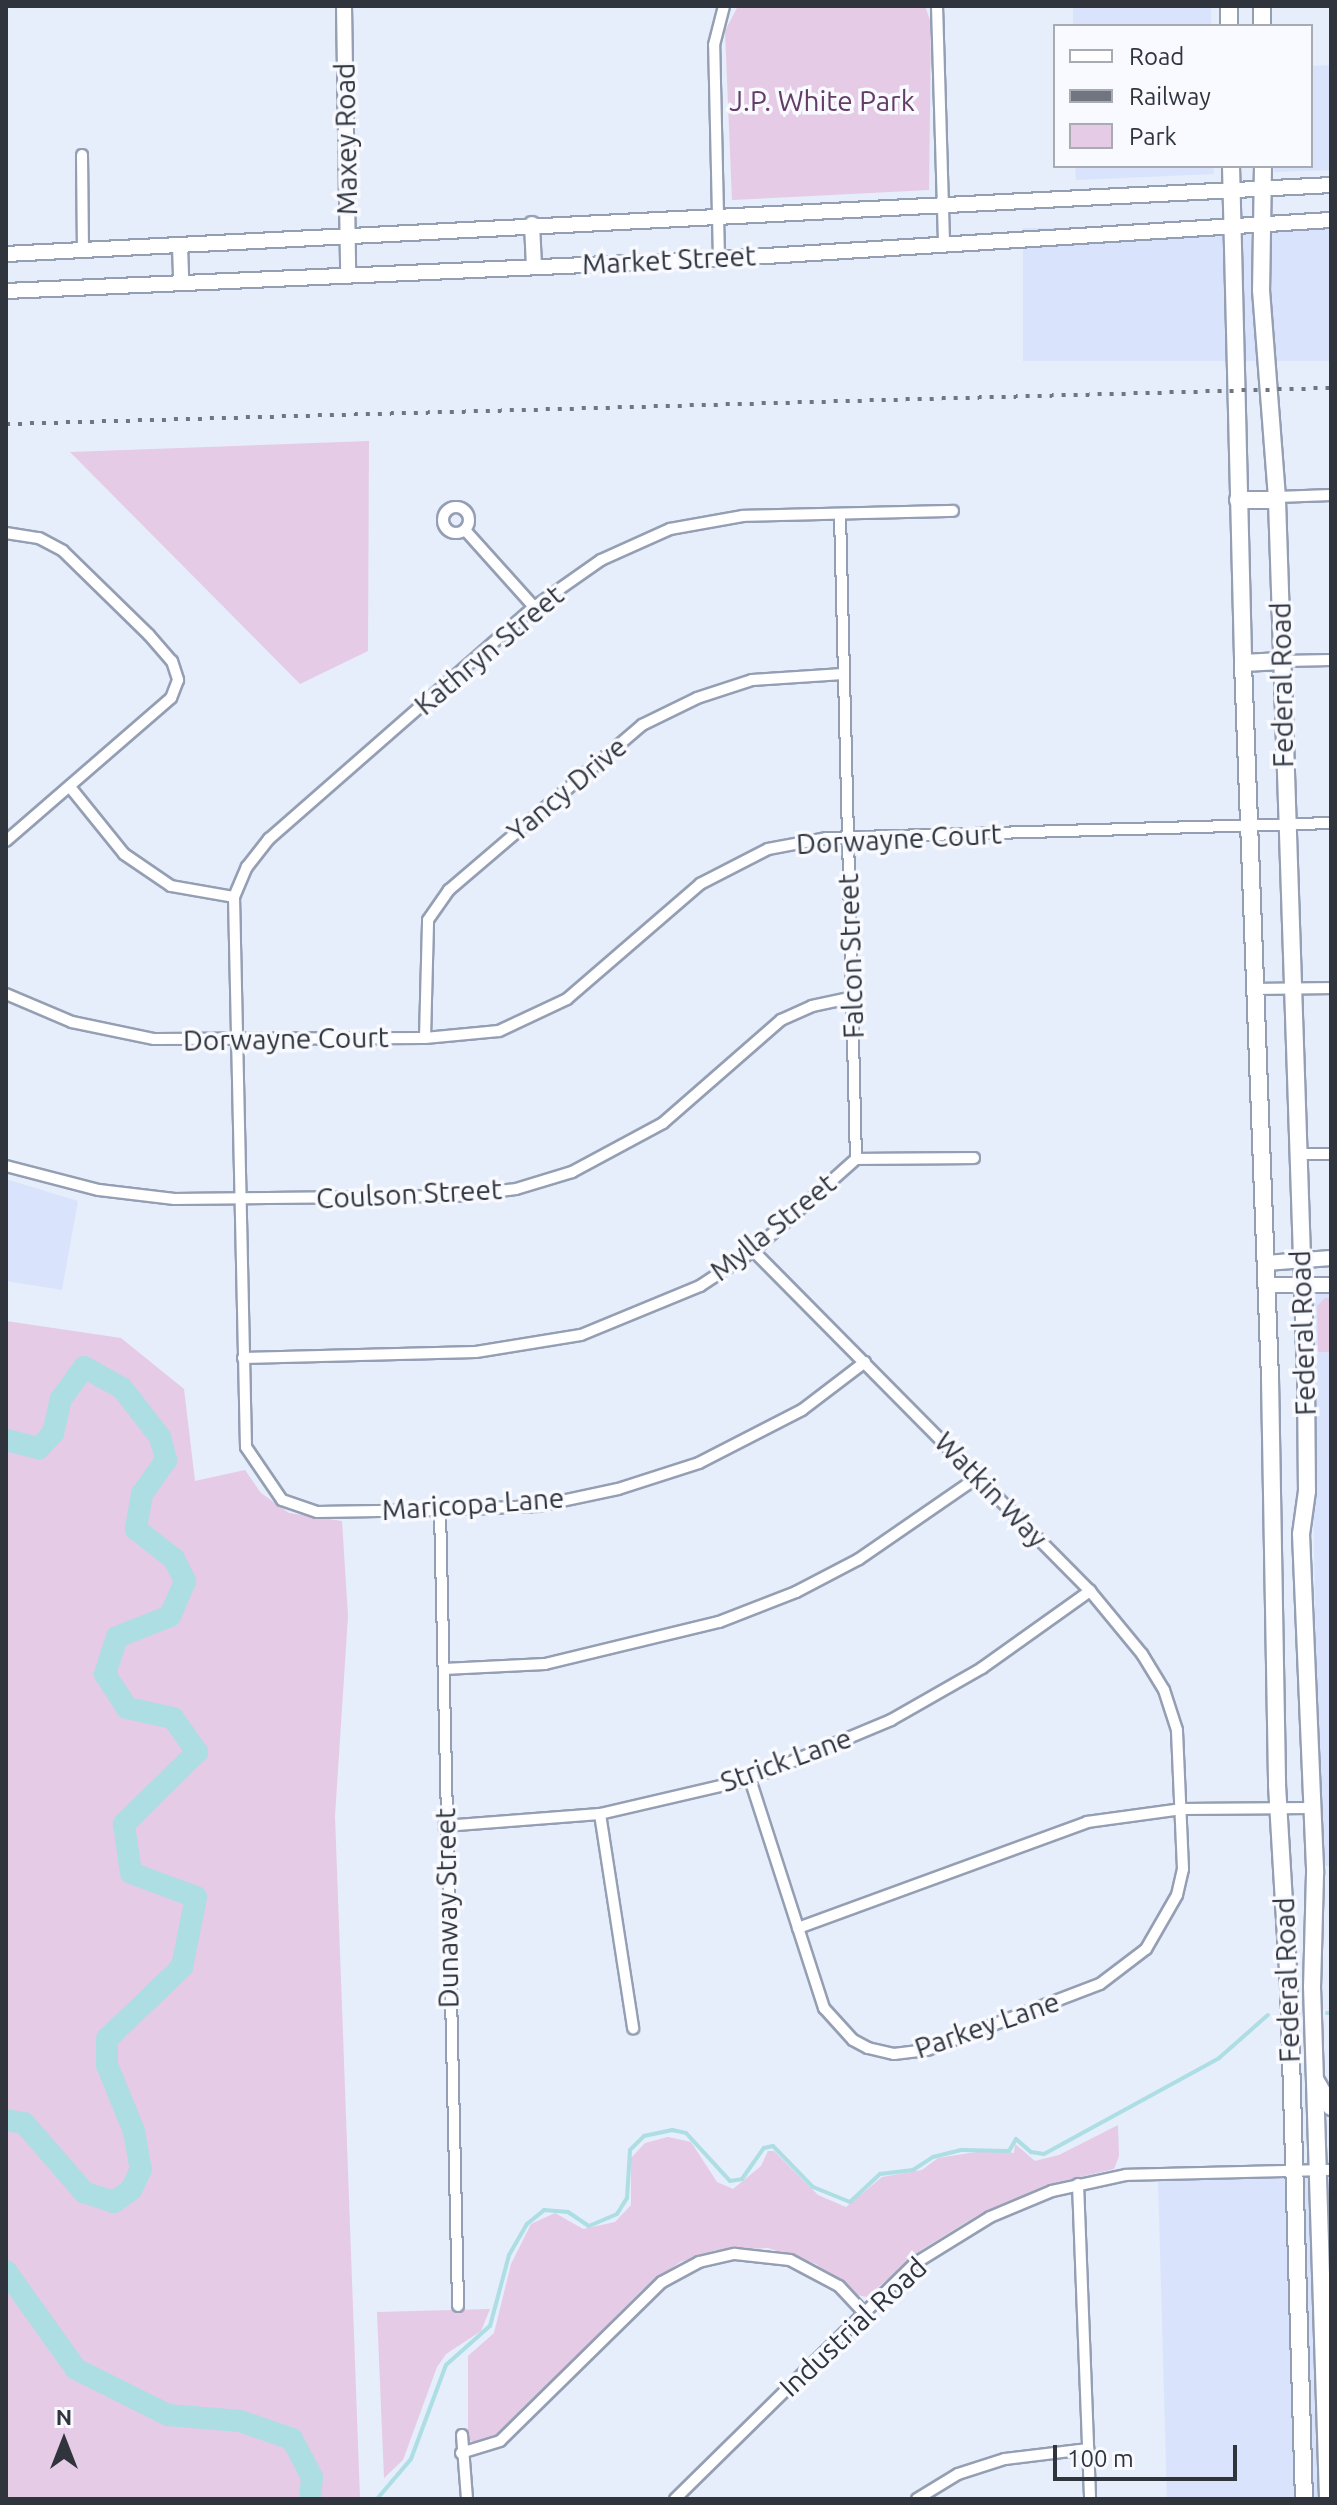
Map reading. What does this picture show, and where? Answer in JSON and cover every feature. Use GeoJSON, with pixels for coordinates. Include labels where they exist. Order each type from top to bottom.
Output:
{"type":"FeatureCollection","features":[{"type":"Feature","properties":{"kind":"main road","name":"Maxey Road"},"geometry":{"type":"LineString","coordinates":[[344,6],[348,272]]}},
{"type":"Feature","properties":{"kind":"main road","name":"Federal Road"},"geometry":{"type":"LineString","coordinates":[[1231,168],[1243,663],[1267,1285],[1270,1553],[1304,2499]]}},
{"type":"Feature","properties":{"kind":"main road","name":"Federal Road"},"geometry":{"type":"LineString","coordinates":[[1263,168],[1261,223],[1277,498],[1284,824],[1302,1286],[1307,1491],[1302,1552],[1309,1808],[1315,1874],[1314,2078],[1323,2170],[1318,2252],[1328,2499]]}},
{"type":"Feature","properties":{"kind":"main road","name":"Market Street"},"geometry":{"type":"LineString","coordinates":[[6,254],[1231,187],[1331,185]]}},
{"type":"Feature","properties":{"kind":"main road","name":"Market Street"},"geometry":{"type":"LineString","coordinates":[[6,291],[348,272],[719,259],[1331,220]]}},
{"type":"Feature","properties":{"kind":"main road"},"geometry":{"type":"LineString","coordinates":[[532,224],[534,267]]}},
{"type":"Feature","properties":{"kind":"main road"},"geometry":{"type":"LineString","coordinates":[[180,246],[181,281]]}},
{"type":"Feature","properties":{"kind":"main road"},"geometry":{"type":"LineString","coordinates":[[1238,500],[1277,498]]}},
{"type":"Feature","properties":{"kind":"main road"},"geometry":{"type":"LineString","coordinates":[[1243,663],[1282,661]]}},
{"type":"Feature","properties":{"kind":"main road"},"geometry":{"type":"LineString","coordinates":[[1266,1263],[1331,1258]]}},
{"type":"Feature","properties":{"kind":"main road"},"geometry":{"type":"LineString","coordinates":[[1267,1285],[1331,1285]]}},
{"type":"Feature","properties":{"kind":"main road"},"geometry":{"type":"LineString","coordinates":[[1270,1553],[1302,1552]]}},
{"type":"Feature","properties":{"kind":"main road"},"geometry":{"type":"LineString","coordinates":[[1314,2078],[1331,2107]]}},
{"type":"Feature","properties":{"kind":"main road"},"geometry":{"type":"LineString","coordinates":[[1318,2252],[1331,2231]]}},
{"type":"Feature","properties":{"kind":"main road"},"geometry":{"type":"LineString","coordinates":[[1300,2360],[1323,2359]]}},
{"type":"Feature","properties":{"kind":"street"},"geometry":{"type":"LineString","coordinates":[[719,259],[714,45],[724,6]]}},
{"type":"Feature","properties":{"kind":"street"},"geometry":{"type":"LineString","coordinates":[[937,6],[944,243]]}},
{"type":"Feature","properties":{"kind":"street"},"geometry":{"type":"LineString","coordinates":[[82,155],[83,249]]}},
{"type":"Feature","properties":{"kind":"street"},"geometry":{"type":"LineString","coordinates":[[1277,498],[1331,495]]}},
{"type":"Feature","properties":{"kind":"street","name":"Kathryn Street"},"geometry":{"type":"LineString","coordinates":[[290,1503],[258,1471],[246,1447],[234,897],[247,867],[269,839],[534,607],[601,560],[670,529],[743,516],[953,511]]}},
{"type":"Feature","properties":{"kind":"street","name":"Falcon Street"},"geometry":{"type":"LineString","coordinates":[[840,514],[856,1159]]}},
{"type":"Feature","properties":{"kind":"street"},"geometry":{"type":"LineString","coordinates":[[465,530],[534,607]]}},
{"type":"Feature","properties":{"kind":"street"},"geometry":{"type":"LineString","coordinates":[[6,533],[39,538],[63,551],[149,635],[172,661],[178,680],[171,698],[6,841]]}},
{"type":"Feature","properties":{"kind":"street"},"geometry":{"type":"LineString","coordinates":[[1282,661],[1331,660]]}},
{"type":"Feature","properties":{"kind":"street","name":"Yancy Drive"},"geometry":{"type":"LineString","coordinates":[[425,1038],[428,920],[449,890],[642,725],[697,698],[752,680],[843,674]]}},
{"type":"Feature","properties":{"kind":"street"},"geometry":{"type":"LineString","coordinates":[[70,787],[124,854],[171,886],[234,897]]}},
{"type":"Feature","properties":{"kind":"street","name":"Dorwayne Court"},"geometry":{"type":"LineString","coordinates":[[6,994],[109,1032],[235,1042],[425,1038],[499,1031],[567,999],[700,884],[768,849],[846,838],[1331,823]]}},
{"type":"Feature","properties":{"kind":"street"},"geometry":{"type":"LineString","coordinates":[[1256,989],[1331,988]]}},
{"type":"Feature","properties":{"kind":"street","name":"Coulson Street"},"geometry":{"type":"LineString","coordinates":[[6,1166],[131,1196],[239,1200],[455,1196],[516,1189],[572,1172],[663,1123],[781,1020],[812,1006],[854,997]]}},
{"type":"Feature","properties":{"kind":"street"},"geometry":{"type":"LineString","coordinates":[[1296,1154],[1331,1154]]}},
{"type":"Feature","properties":{"kind":"street","name":"Mylla Street"},"geometry":{"type":"LineString","coordinates":[[243,1358],[476,1352],[581,1335],[670,1302],[753,1251],[856,1159],[974,1158]]}},
{"type":"Feature","properties":{"kind":"street","name":"Watkin Way"},"geometry":{"type":"LineString","coordinates":[[753,1251],[1090,1591],[1142,1654],[1164,1690],[1180,1759]]}},
{"type":"Feature","properties":{"kind":"street","name":"Maricopa Lane"},"geometry":{"type":"LineString","coordinates":[[290,1503],[317,1512],[539,1506],[699,1463],[802,1410],[865,1362]]}},
{"type":"Feature","properties":{"kind":"street"},"geometry":{"type":"LineString","coordinates":[[444,1669],[545,1664],[719,1622],[796,1592],[859,1559],[978,1477]]}},
{"type":"Feature","properties":{"kind":"street","name":"Dunaway Street"},"geometry":{"type":"LineString","coordinates":[[440,1510],[444,1826],[458,2306]]}},
{"type":"Feature","properties":{"kind":"street","name":"Strick Lane"},"geometry":{"type":"LineString","coordinates":[[444,1826],[600,1814],[750,1779],[891,1720],[982,1668],[1090,1591]]}},
{"type":"Feature","properties":{"kind":"street","name":"Parkey Lane"},"geometry":{"type":"LineString","coordinates":[[750,1779],[824,2008],[835,2023],[868,2048],[894,2054],[927,2050],[1100,1984],[1146,1949],[1177,1895],[1183,1869],[1180,1759]]}},
{"type":"Feature","properties":{"kind":"street"},"geometry":{"type":"LineString","coordinates":[[798,1928],[1087,1822],[1182,1809],[1309,1808]]}},
{"type":"Feature","properties":{"kind":"street"},"geometry":{"type":"LineString","coordinates":[[600,1814],[633,2028]]}},
{"type":"Feature","properties":{"kind":"street","name":"Industrial Road"},"geometry":{"type":"LineString","coordinates":[[675,2499],[863,2312],[944,2243],[990,2217],[1078,2184],[1126,2175],[1323,2170]]}},
{"type":"Feature","properties":{"kind":"street"},"geometry":{"type":"LineString","coordinates":[[1078,2184],[1090,2499]]}},
{"type":"Feature","properties":{"kind":"street"},"geometry":{"type":"LineString","coordinates":[[461,2453],[500,2441],[662,2282],[699,2262],[735,2254],[790,2260],[839,2286],[863,2312]]}},
{"type":"Feature","properties":{"kind":"street"},"geometry":{"type":"LineString","coordinates":[[462,2435],[467,2499]]}},
{"type":"Feature","properties":{"kind":"street"},"geometry":{"type":"LineString","coordinates":[[917,2499],[958,2474],[1005,2459],[1088,2449]]}},
{"type":"Feature","properties":{"kind":"shaded area"},"geometry":{"type":"Polygon","coordinates":[[[1073,6],[1211,6],[1211,24],[1073,24],[1073,6]]]}},
{"type":"Feature","properties":{"kind":"shaded area"},"geometry":{"type":"Polygon","coordinates":[[[1331,65],[1331,170],[1274,172],[1274,168],[1313,168],[1313,66],[1331,65]]]}},
{"type":"Feature","properties":{"kind":"shaded area"},"geometry":{"type":"Polygon","coordinates":[[[1075,168],[1213,168],[1214,174],[1076,180],[1075,168]]]}},
{"type":"Feature","properties":{"kind":"shaded area"},"geometry":{"type":"Polygon","coordinates":[[[1023,228],[1331,228],[1331,361],[1023,361],[1023,228]]]}},
{"type":"Feature","properties":{"kind":"shaded area"},"geometry":{"type":"Polygon","coordinates":[[[6,1179],[78,1201],[62,1290],[6,1281],[6,1179]]]}},
{"type":"Feature","properties":{"kind":"shaded area"},"geometry":{"type":"Polygon","coordinates":[[[1310,1292],[1331,1292],[1331,1866],[1319,1866],[1310,1292]]]}},
{"type":"Feature","properties":{"kind":"shaded area"},"geometry":{"type":"Polygon","coordinates":[[[1323,2160],[1331,2160],[1331,2499],[1167,2499],[1158,2180],[1323,2176],[1323,2160]]]}},
{"type":"Feature","properties":{"kind":"green space","name":"J.P. White Park"},"geometry":{"type":"Polygon","coordinates":[[[738,6],[925,6],[931,23],[929,190],[732,200],[725,31],[738,6]]]}},
{"type":"Feature","properties":{"kind":"green space"},"geometry":{"type":"Polygon","coordinates":[[[369,441],[368,651],[300,684],[70,452],[369,441]]]}},
{"type":"Feature","properties":{"kind":"green space"},"geometry":{"type":"Polygon","coordinates":[[[1325,1298],[1331,1298],[1331,1352],[1318,1352],[1317,1306],[1325,1298]]]}},
{"type":"Feature","properties":{"kind":"green space"},"geometry":{"type":"Polygon","coordinates":[[[6,1321],[121,1338],[184,1389],[195,1481],[245,1470],[261,1493],[289,1513],[342,1521],[348,1616],[335,1816],[360,2499],[6,2499],[6,1321]]]}},
{"type":"Feature","properties":{"kind":"green space"},"geometry":{"type":"Polygon","coordinates":[[[1118,2125],[1119,2156],[1114,2169],[1054,2183],[978,2215],[921,2250],[867,2297],[857,2295],[816,2264],[768,2248],[716,2250],[680,2262],[641,2291],[497,2435],[479,2444],[468,2440],[468,2356],[494,2333],[511,2264],[531,2224],[555,2213],[583,2229],[615,2222],[631,2205],[631,2158],[645,2143],[668,2137],[691,2142],[717,2182],[733,2189],[761,2166],[768,2151],[774,2151],[818,2195],[846,2207],[882,2177],[922,2170],[938,2158],[989,2150],[1014,2153],[1015,2144],[1035,2161],[1059,2155],[1118,2125]]]}},
{"type":"Feature","properties":{"kind":"green space"},"geometry":{"type":"Polygon","coordinates":[[[490,2309],[481,2331],[446,2354],[437,2367],[403,2460],[384,2478],[377,2312],[490,2309]]]}},
{"type":"Feature","properties":{"kind":"waterway"},"geometry":{"type":"LineString","coordinates":[[6,1440],[39,1448],[53,1433],[61,1399],[84,1367],[122,1388],[160,1437],[166,1460],[142,1494],[136,1529],[174,1559],[185,1581],[170,1616],[117,1637],[105,1674],[127,1708],[173,1718],[197,1752],[124,1824],[131,1873],[196,1897],[182,1967],[107,2039],[107,2065],[134,2131],[141,2169],[131,2190],[114,2202],[84,2192],[24,2123],[6,2120]]}},
{"type":"Feature","properties":{"kind":"waterway"},"geometry":{"type":"LineString","coordinates":[[377,2499],[411,2459],[446,2365],[490,2326],[509,2255],[527,2224],[544,2210],[568,2212],[589,2226],[617,2214],[627,2198],[630,2150],[644,2136],[672,2130],[686,2133],[730,2181],[742,2179],[764,2148],[773,2146],[813,2187],[850,2202],[880,2174],[913,2170],[933,2157],[961,2150],[1009,2151],[1016,2139],[1031,2152],[1044,2154],[1219,2058],[1268,2015]]}},
{"type":"Feature","properties":{"kind":"waterway"},"geometry":{"type":"LineString","coordinates":[[6,2271],[76,2369],[168,2415],[240,2421],[292,2439],[312,2477],[310,2499]]}},
{"type":"Feature","properties":{"kind":"railway"},"geometry":{"type":"LineString","coordinates":[[6,424],[1331,388]]}}]}
